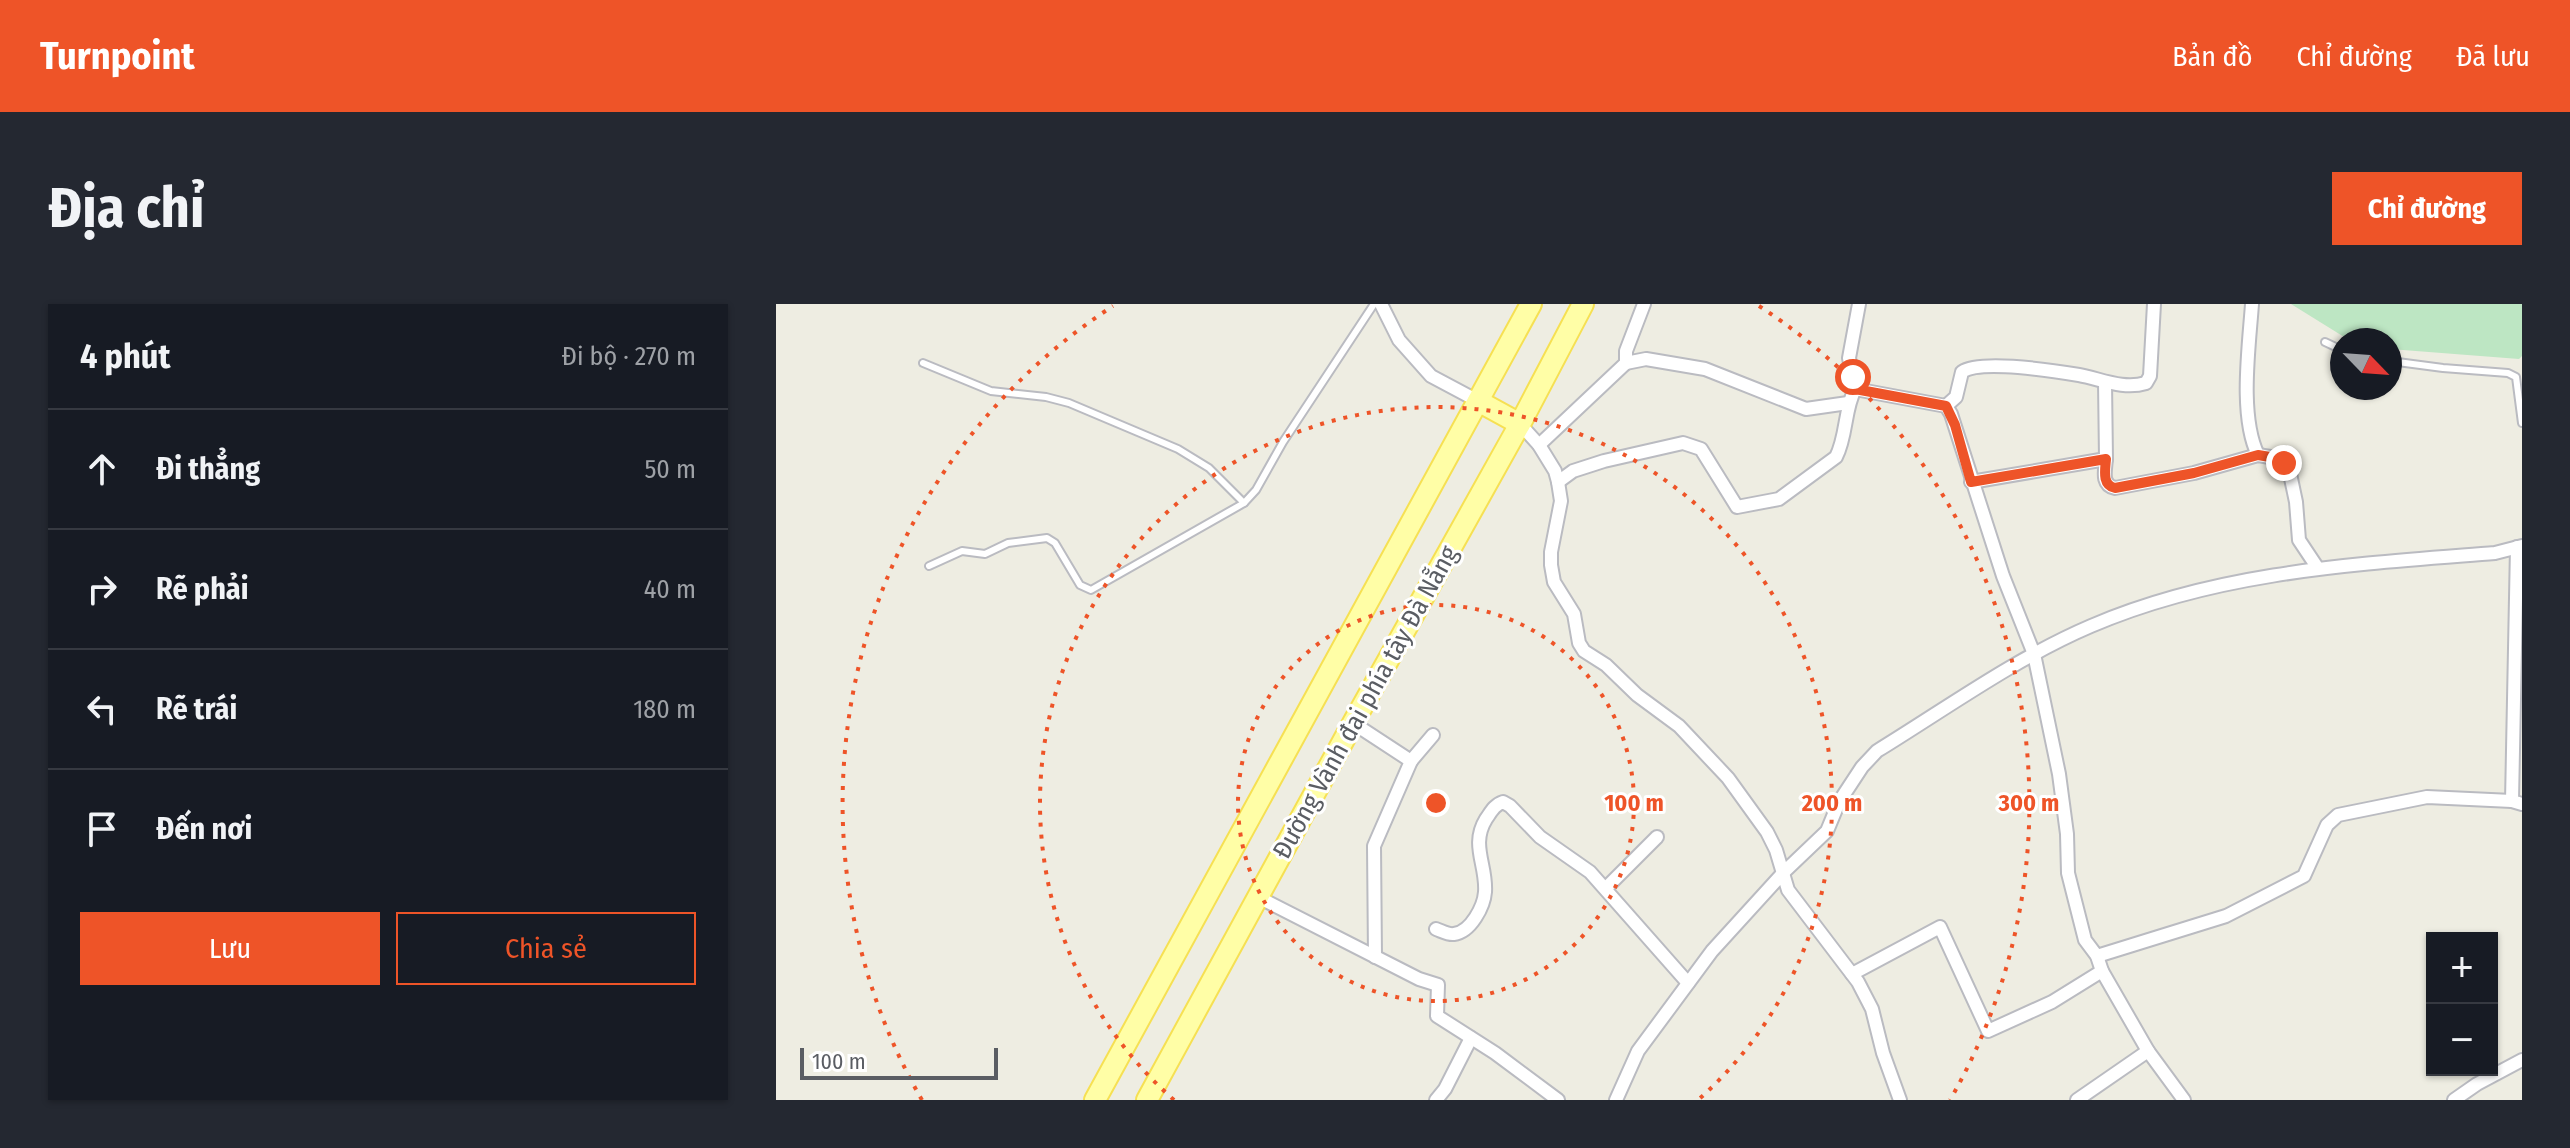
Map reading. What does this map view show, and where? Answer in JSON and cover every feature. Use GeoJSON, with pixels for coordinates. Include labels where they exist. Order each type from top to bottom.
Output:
{"type":"FeatureCollection","features":[{"type":"Feature","properties":{"kind":"main road","name":"Đường Vành đai phía tây Đà Nẵng"},"geometry":{"type":"LineString","coordinates":[[1095,1100],[1531,304]]}},
{"type":"Feature","properties":{"kind":"main road","name":"Đường Vành đai phía tây Đà Nẵng"},"geometry":{"type":"LineString","coordinates":[[1147,1100],[1583,304]]}},
{"type":"Feature","properties":{"kind":"main road"},"geometry":{"type":"LineString","coordinates":[[1478,401],[1520,424]]}},
{"type":"Feature","properties":{"kind":"street"},"geometry":{"type":"LineString","coordinates":[[1381,304],[1399,340],[1431,376],[1478,401]]}},
{"type":"Feature","properties":{"kind":"street"},"geometry":{"type":"LineString","coordinates":[[1626,363],[1626,351],[1644,304]]}},
{"type":"Feature","properties":{"kind":"street"},"geometry":{"type":"LineString","coordinates":[[1558,482],[1573,471],[1604,461],[1683,443],[1701,449],[1737,507],[1779,499],[1836,457],[1841,448],[1848,403],[1855,389],[1849,358],[1859,304]]}},
{"type":"Feature","properties":{"kind":"street"},"geometry":{"type":"LineString","coordinates":[[1946,406],[1956,397],[1962,372],[1974,367],[2020,367],[2123,385],[2142,385],[2149,380],[2154,304]]}},
{"type":"Feature","properties":{"kind":"street"},"geometry":{"type":"LineString","coordinates":[[2252,304],[2247,382],[2251,441],[2258,455]]}},
{"type":"Feature","properties":{"kind":"street"},"geometry":{"type":"LineString","coordinates":[[1539,445],[1626,363],[1646,359],[1705,369],[1806,409],[1848,403]]}},
{"type":"Feature","properties":{"kind":"street"},"geometry":{"type":"LineString","coordinates":[[2105,382],[2105,480],[2108,485],[2115,488],[2194,473],[2258,455],[2276,458],[2289,469],[2299,540],[2317,567]]}},
{"type":"Feature","properties":{"kind":"street"},"geometry":{"type":"LineString","coordinates":[[1855,389],[1946,406]]}},
{"type":"Feature","properties":{"kind":"street"},"geometry":{"type":"LineString","coordinates":[[1946,406],[1955,425],[2003,576],[2034,654],[2059,774],[2067,834],[2068,873],[2085,940],[2097,956],[2102,971],[2148,1051],[2184,1100]]}},
{"type":"Feature","properties":{"kind":"street"},"geometry":{"type":"LineString","coordinates":[[1520,424],[1539,445],[1558,482],[1561,501],[1551,565],[1554,582],[1574,614],[1579,643],[1584,651],[1606,665],[1637,695],[1679,726],[1728,778],[1767,832],[1788,890],[1852,974],[1872,1009],[1883,1053],[1900,1100]]}},
{"type":"Feature","properties":{"kind":"street"},"geometry":{"type":"LineString","coordinates":[[1971,482],[2106,459]]}},
{"type":"Feature","properties":{"kind":"street"},"geometry":{"type":"LineString","coordinates":[[1616,1100],[1638,1051],[1688,983],[1712,951],[1784,872],[1827,831],[1839,802],[1862,767],[1877,751],[2034,654],[2094,625],[2201,589],[2317,567],[2495,553],[2520,546],[2517,803],[2427,797],[2338,815],[2327,825],[2304,876],[2226,916],[2097,956]]}},
{"type":"Feature","properties":{"kind":"street"},"geometry":{"type":"LineString","coordinates":[[1353,723],[1411,761]]}},
{"type":"Feature","properties":{"kind":"street"},"geometry":{"type":"LineString","coordinates":[[1375,957],[1374,846],[1411,761],[1433,735]]}},
{"type":"Feature","properties":{"kind":"street"},"geometry":{"type":"LineString","coordinates":[[1436,929],[1451,935],[1459,933],[1479,913],[1485,896],[1479,855],[1480,835],[1483,825],[1503,802],[1540,837],[1590,872],[1688,983]]}},
{"type":"Feature","properties":{"kind":"street"},"geometry":{"type":"LineString","coordinates":[[1606,888],[1657,837]]}},
{"type":"Feature","properties":{"kind":"street"},"geometry":{"type":"LineString","coordinates":[[1258,897],[1419,979],[1438,985],[1437,1016],[1558,1100]]}},
{"type":"Feature","properties":{"kind":"street"},"geometry":{"type":"LineString","coordinates":[[1852,974],[1940,927],[1988,1031],[2052,1002],[2102,971]]}},
{"type":"Feature","properties":{"kind":"street"},"geometry":{"type":"LineString","coordinates":[[1436,1100],[1445,1089],[1471,1038]]}},
{"type":"Feature","properties":{"kind":"street"},"geometry":{"type":"LineString","coordinates":[[2077,1100],[2148,1051]]}},
{"type":"Feature","properties":{"kind":"street"},"geometry":{"type":"LineString","coordinates":[[2454,1100],[2522,1060]]}},
{"type":"Feature","properties":{"kind":"lane"},"geometry":{"type":"LineString","coordinates":[[929,566],[966,550],[985,554],[1008,543],[1047,538],[1055,543],[1080,585],[1091,590],[1244,503],[1256,490],[1283,442],[1374,304]]}},
{"type":"Feature","properties":{"kind":"lane"},"geometry":{"type":"LineString","coordinates":[[2325,342],[2330,344]]}},
{"type":"Feature","properties":{"kind":"lane"},"geometry":{"type":"LineString","coordinates":[[923,363],[991,391],[1046,397],[1069,403],[1178,449],[1209,468],[1244,503]]}},
{"type":"Feature","properties":{"kind":"lane"},"geometry":{"type":"LineString","coordinates":[[2402,363],[2508,373],[2516,377],[2522,423]]}},
{"type":"Feature","properties":{"kind":"green space"},"geometry":{"type":"Polygon","coordinates":[[[2291,304],[2522,304],[2522,356],[2519,359],[2402,350],[2402,328],[2330,328],[2291,304]]]}},
{"type":"Feature","properties":{"kind":"route"},"geometry":{"type":"LineString","coordinates":[[1853,377],[1855,389],[1946,406],[1955,425],[1971,482],[2106,459],[2105,480],[2111,488],[2194,473],[2258,455],[2276,458],[2284,463]]}}]}
